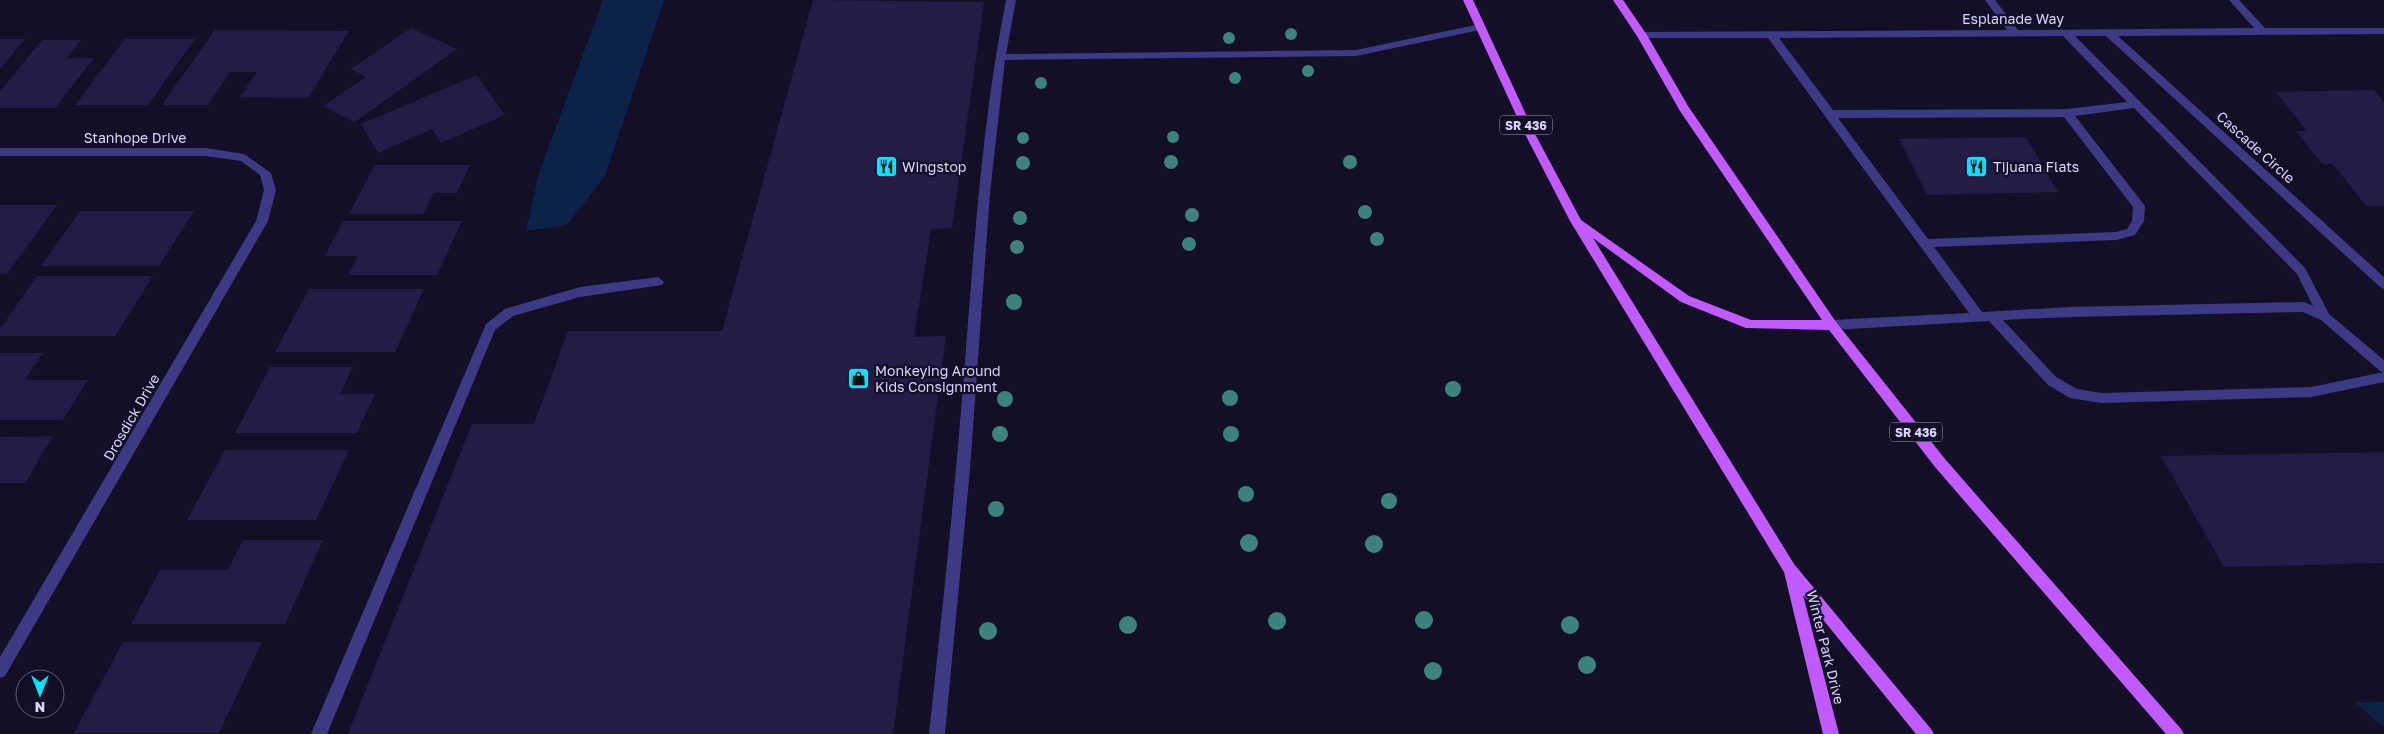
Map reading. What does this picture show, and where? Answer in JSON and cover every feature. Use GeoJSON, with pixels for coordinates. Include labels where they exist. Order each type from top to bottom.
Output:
{"type":"FeatureCollection","features":[{"type":"Feature","properties":{"kind":"main road","name":"SR 436"},"geometry":{"type":"LineString","coordinates":[[1468,0],[1530,134],[1576,222],[1789,568],[1926,734]]}},
{"type":"Feature","properties":{"kind":"main road","name":"SR 436"},"geometry":{"type":"LineString","coordinates":[[1618,0],[1642,35],[1684,108],[1832,325],[1940,463],[2176,734]]}},
{"type":"Feature","properties":{"kind":"main road"},"geometry":{"type":"LineString","coordinates":[[1576,222],[1685,298],[1750,325],[1832,325]]}},
{"type":"Feature","properties":{"kind":"main road","name":"Winter Park Drive"},"geometry":{"type":"LineString","coordinates":[[1789,568],[1831,734]]}},
{"type":"Feature","properties":{"kind":"street"},"geometry":{"type":"LineString","coordinates":[[937,734],[963,469],[980,232],[1000,57],[1011,0]]}},
{"type":"Feature","properties":{"kind":"street"},"geometry":{"type":"LineString","coordinates":[[1990,0],[2014,32]]}},
{"type":"Feature","properties":{"kind":"street"},"geometry":{"type":"LineString","coordinates":[[2234,0],[2262,31]]}},
{"type":"Feature","properties":{"kind":"street"},"geometry":{"type":"LineString","coordinates":[[1000,57],[1356,53],[1480,27]]}},
{"type":"Feature","properties":{"kind":"street","name":"Cascade Circle"},"geometry":{"type":"LineString","coordinates":[[2107,31],[2382,280]]}},
{"type":"Feature","properties":{"kind":"street","name":"Esplanade Way"},"geometry":{"type":"LineString","coordinates":[[1642,35],[2384,31]]}},
{"type":"Feature","properties":{"kind":"street"},"geometry":{"type":"LineString","coordinates":[[2066,32],[2301,271],[2325,317]]}},
{"type":"Feature","properties":{"kind":"street"},"geometry":{"type":"LineString","coordinates":[[1771,34],[1979,317]]}},
{"type":"Feature","properties":{"kind":"street"},"geometry":{"type":"LineString","coordinates":[[1830,114],[2067,113],[2136,104]]}},
{"type":"Feature","properties":{"kind":"street"},"geometry":{"type":"LineString","coordinates":[[1924,243],[2116,236],[2131,232],[2138,222],[2139,206],[2067,113]]}},
{"type":"Feature","properties":{"kind":"street","name":"Stanhope Drive"},"geometry":{"type":"LineString","coordinates":[[0,152],[206,152],[244,158],[265,172]]}},
{"type":"Feature","properties":{"kind":"street","name":"Drosdick Drive"},"geometry":{"type":"LineString","coordinates":[[0,671],[262,221],[270,190],[265,172]]}},
{"type":"Feature","properties":{"kind":"street"},"geometry":{"type":"LineString","coordinates":[[319,734],[490,327],[509,312],[580,292],[658,282]]}},
{"type":"Feature","properties":{"kind":"street"},"geometry":{"type":"LineString","coordinates":[[1832,325],[2070,312],[2304,307],[2325,317],[2384,367]]}},
{"type":"Feature","properties":{"kind":"street"},"geometry":{"type":"LineString","coordinates":[[1992,316],[2052,381],[2074,394],[2101,398],[2312,392],[2384,377]]}},
{"type":"Feature","properties":{"kind":"water"},"geometry":{"type":"Polygon","coordinates":[[[603,0],[664,0],[605,176],[567,225],[526,231],[539,173],[603,0]]]}},
{"type":"Feature","properties":{"kind":"water"},"geometry":{"type":"Polygon","coordinates":[[[2384,702],[2384,728],[2356,703],[2384,702]]]}},
{"type":"Feature","properties":{"kind":"building"},"geometry":{"type":"Polygon","coordinates":[[[813,0],[984,2],[952,228],[931,229],[914,337],[946,336],[893,734],[348,734],[472,424],[534,424],[568,331],[722,331],[813,0]]]}},
{"type":"Feature","properties":{"kind":"building"},"geometry":{"type":"Polygon","coordinates":[[[411,28],[457,49],[355,122],[323,106],[366,77],[351,69],[411,28]]]}},
{"type":"Feature","properties":{"kind":"building"},"geometry":{"type":"Polygon","coordinates":[[[215,30],[349,31],[308,98],[240,97],[257,72],[230,72],[208,105],[162,105],[215,30]]]}},
{"type":"Feature","properties":{"kind":"building"},"geometry":{"type":"Polygon","coordinates":[[[0,39],[25,39],[0,69],[0,39]]]}},
{"type":"Feature","properties":{"kind":"building"},"geometry":{"type":"Polygon","coordinates":[[[125,39],[195,39],[148,105],[75,105],[125,39]]]}},
{"type":"Feature","properties":{"kind":"building"},"geometry":{"type":"Polygon","coordinates":[[[42,40],[81,40],[67,58],[94,58],[55,108],[0,108],[0,91],[42,40]]]}},
{"type":"Feature","properties":{"kind":"building"},"geometry":{"type":"Polygon","coordinates":[[[477,75],[505,115],[441,143],[432,129],[378,153],[361,124],[477,75]]]}},
{"type":"Feature","properties":{"kind":"building"},"geometry":{"type":"Polygon","coordinates":[[[2374,90],[2384,102],[2384,206],[2366,206],[2333,164],[2322,164],[2296,131],[2307,131],[2276,92],[2374,90]]]}},
{"type":"Feature","properties":{"kind":"building","name":"Tijuana Flats"},"geometry":{"type":"Polygon","coordinates":[[[2026,137],[2058,192],[1927,195],[1899,139],[2026,137]]]}},
{"type":"Feature","properties":{"kind":"building"},"geometry":{"type":"Polygon","coordinates":[[[375,165],[470,165],[457,193],[434,193],[423,214],[349,214],[375,165]]]}},
{"type":"Feature","properties":{"kind":"building"},"geometry":{"type":"Polygon","coordinates":[[[0,205],[57,205],[7,274],[0,274],[0,205]]]}},
{"type":"Feature","properties":{"kind":"building"},"geometry":{"type":"Polygon","coordinates":[[[80,211],[194,211],[159,266],[41,266],[80,211]]]}},
{"type":"Feature","properties":{"kind":"building"},"geometry":{"type":"Polygon","coordinates":[[[343,221],[462,221],[437,275],[348,275],[358,256],[325,256],[343,221]]]}},
{"type":"Feature","properties":{"kind":"building"},"geometry":{"type":"Polygon","coordinates":[[[37,276],[153,276],[115,336],[0,336],[0,329],[37,276]]]}},
{"type":"Feature","properties":{"kind":"building"},"geometry":{"type":"Polygon","coordinates":[[[309,289],[424,289],[395,352],[275,352],[309,289]]]}},
{"type":"Feature","properties":{"kind":"building"},"geometry":{"type":"Polygon","coordinates":[[[0,353],[43,353],[25,380],[88,380],[63,420],[0,420],[0,353]]]}},
{"type":"Feature","properties":{"kind":"building"},"geometry":{"type":"Polygon","coordinates":[[[270,367],[353,367],[340,394],[375,394],[357,433],[235,433],[270,367]]]}},
{"type":"Feature","properties":{"kind":"building"},"geometry":{"type":"Polygon","coordinates":[[[53,436],[25,483],[0,483],[0,437],[53,436]]]}},
{"type":"Feature","properties":{"kind":"building"},"geometry":{"type":"Polygon","coordinates":[[[225,450],[349,450],[316,520],[187,520],[225,450]]]}},
{"type":"Feature","properties":{"kind":"building"},"geometry":{"type":"Polygon","coordinates":[[[2384,452],[2384,563],[2224,567],[2161,456],[2384,452]]]}},
{"type":"Feature","properties":{"kind":"building"},"geometry":{"type":"Polygon","coordinates":[[[243,540],[323,540],[285,624],[131,624],[160,570],[228,570],[243,540]]]}},
{"type":"Feature","properties":{"kind":"building"},"geometry":{"type":"Polygon","coordinates":[[[123,642],[262,642],[219,733],[74,733],[123,642]]]}},
{"type":"Feature","properties":{"kind":"place","name":"Wingstop"},"geometry":{"type":"Point","coordinates":[886,166]}},
{"type":"Feature","properties":{"kind":"place","name":"Tijuana Flats"},"geometry":{"type":"Point","coordinates":[1977,166]}},
{"type":"Feature","properties":{"kind":"place","name":"Monkeying Around Kids Consignment"},"geometry":{"type":"Point","coordinates":[859,378]}}]}
